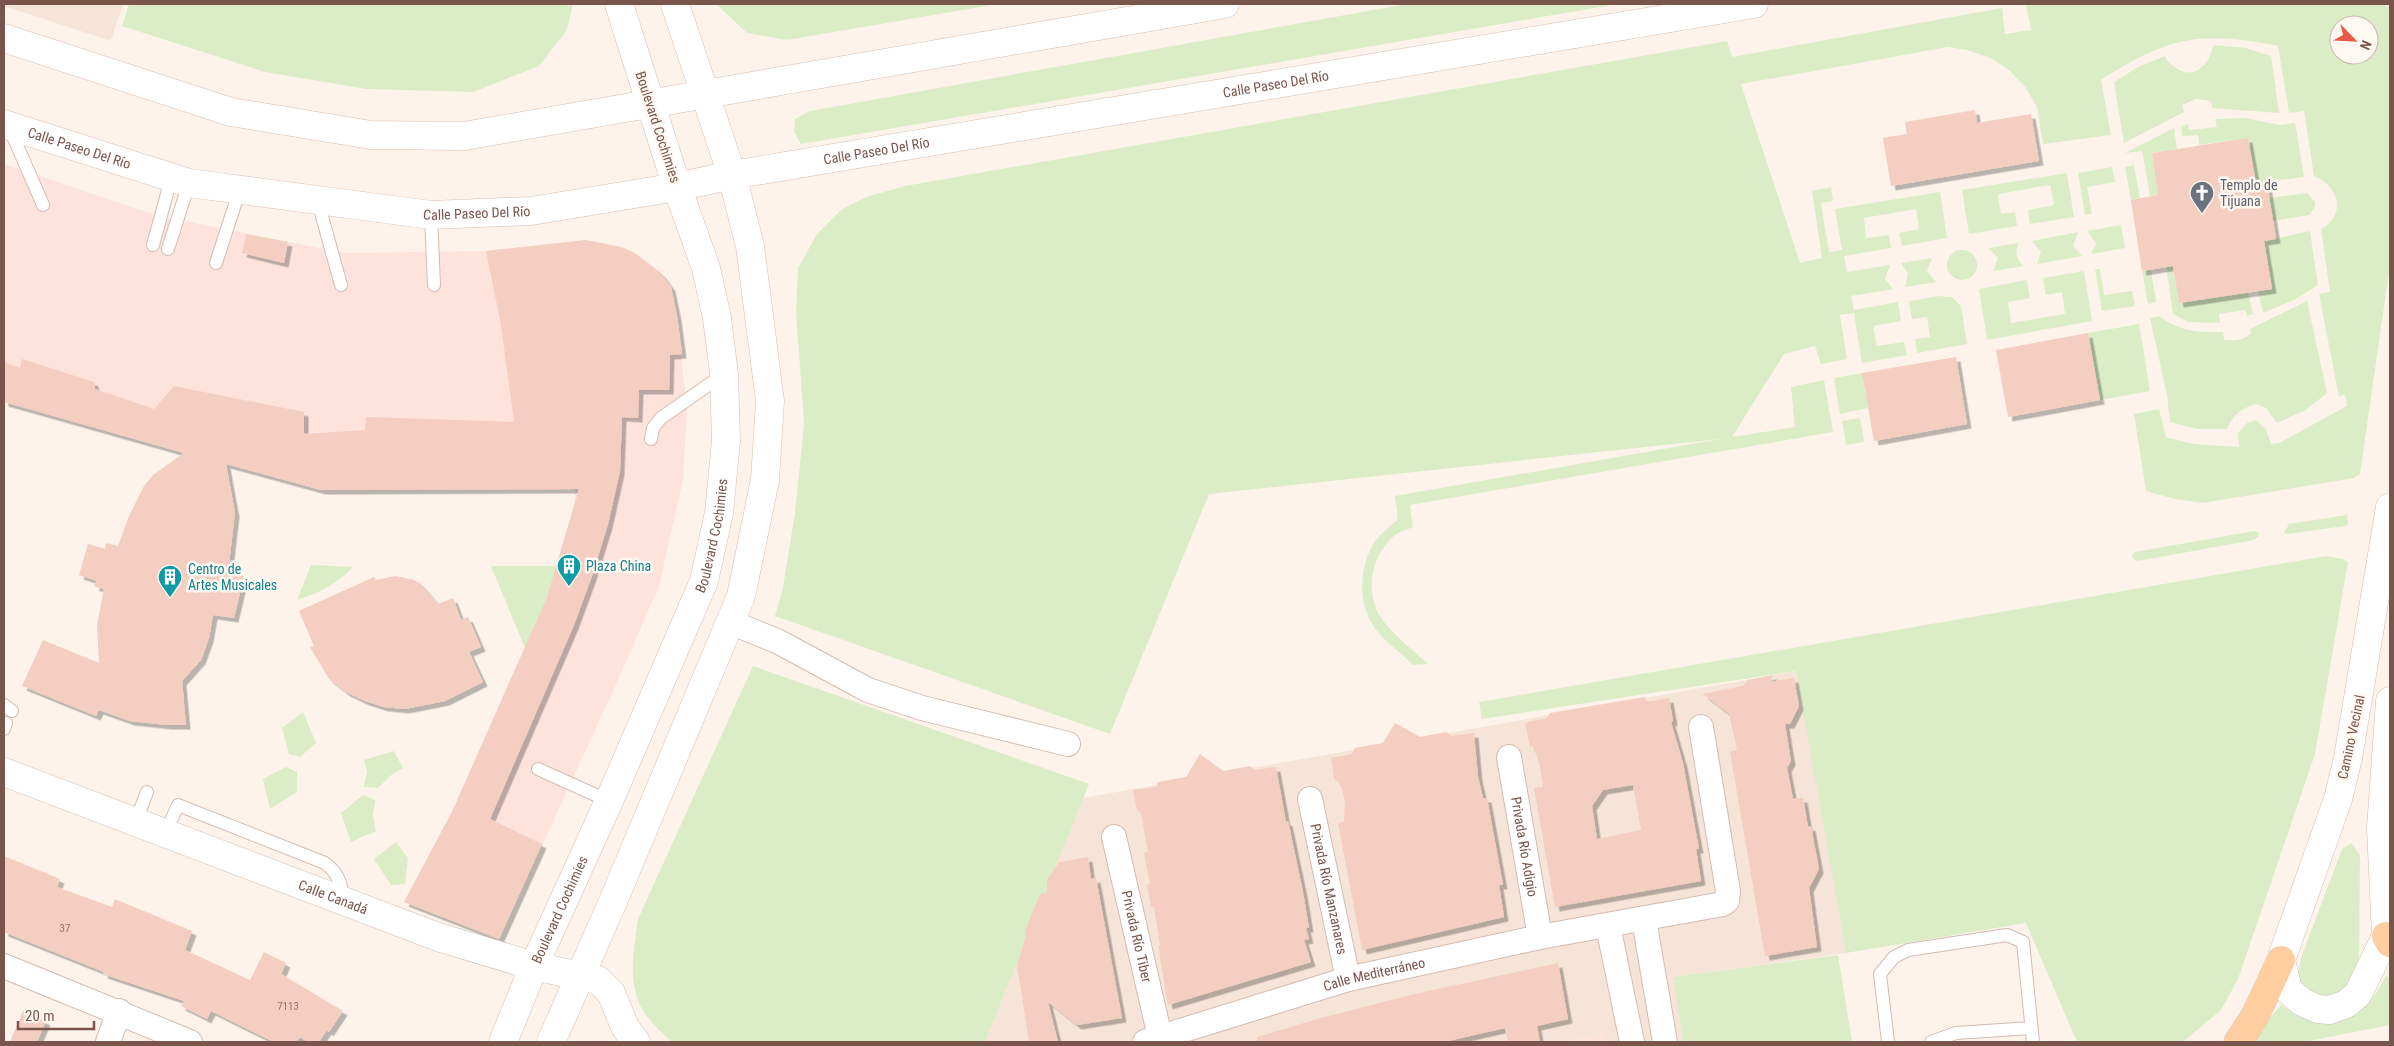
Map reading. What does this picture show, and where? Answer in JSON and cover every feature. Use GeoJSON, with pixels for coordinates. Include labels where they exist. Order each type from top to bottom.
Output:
{"type":"FeatureCollection","features":[{"type":"Feature","properties":{"kind":"main road","name":"Boulevard Cochimies"},"geometry":{"type":"LineString","coordinates":[[503,1042],[534,966],[609,801],[704,581],[719,513],[726,441],[724,374],[717,318],[706,268],[677,187],[619,4]]}},
{"type":"Feature","properties":{"kind":"main road"},"geometry":{"type":"LineString","coordinates":[[551,1042],[614,899],[741,596],[765,480],[770,401],[750,246],[732,175],[674,4]]}},
{"type":"Feature","properties":{"kind":"main road"},"geometry":{"type":"LineString","coordinates":[[4,38],[231,112],[371,135],[464,136],[1226,4]]}},
{"type":"Feature","properties":{"kind":"main road","name":"Calle Paseo Del Río"},"geometry":{"type":"LineString","coordinates":[[6,124],[180,181],[239,192],[430,215],[531,211],[677,187],[732,175],[1754,4]]}},
{"type":"Feature","properties":{"kind":"main road","name":"Camino Vecinal"},"geometry":{"type":"LineString","coordinates":[[2281,960],[2338,799],[2348,758],[2390,507]]}},
{"type":"Feature","properties":{"kind":"main road"},"geometry":{"type":"LineString","coordinates":[[2281,960],[2288,990],[2302,1002],[2318,1009],[2330,1010],[2346,1004],[2358,994],[2388,939],[2381,828],[2390,701]]}},
{"type":"Feature","properties":{"kind":"main road","name":"Calle Canadá"},"geometry":{"type":"LineString","coordinates":[[4,772],[340,902],[438,937],[534,966],[598,980],[611,993],[625,1027],[636,1042]]}},
{"type":"Feature","properties":{"kind":"main road"},"geometry":{"type":"LineString","coordinates":[[2238,1042],[2258,1010],[2281,960]]}},
{"type":"Feature","properties":{"kind":"street"},"geometry":{"type":"LineString","coordinates":[[730,622],[777,641],[868,690],[922,708],[1068,744]]}},
{"type":"Feature","properties":{"kind":"street","name":"Calle Mediterráneo"},"geometry":{"type":"LineString","coordinates":[[1152,1040],[1348,980],[1540,937],[1644,920],[1723,904],[1727,901],[1728,891],[1701,727]]}},
{"type":"Feature","properties":{"kind":"street","name":"Privada Río Adigio"},"geometry":{"type":"LineString","coordinates":[[1509,757],[1540,937]]}},
{"type":"Feature","properties":{"kind":"street","name":"Privada Río Manzanares"},"geometry":{"type":"LineString","coordinates":[[1310,799],[1348,980]]}},
{"type":"Feature","properties":{"kind":"street","name":"Privada Río Tiber"},"geometry":{"type":"LineString","coordinates":[[1114,837],[1152,1040]]}},
{"type":"Feature","properties":{"kind":"street"},"geometry":{"type":"LineString","coordinates":[[1608,926],[1630,1035],[1663,1031],[1644,920]]}},
{"type":"Feature","properties":{"kind":"street"},"geometry":{"type":"LineString","coordinates":[[4,966],[119,1011],[190,1042]]}},
{"type":"Feature","properties":{"kind":"street"},"geometry":{"type":"LineString","coordinates":[[108,1042],[119,1011]]}},
{"type":"Feature","properties":{"kind":"lane"},"geometry":{"type":"LineString","coordinates":[[6,124],[43,205]]}},
{"type":"Feature","properties":{"kind":"lane"},"geometry":{"type":"LineString","coordinates":[[153,245],[180,181]]}},
{"type":"Feature","properties":{"kind":"lane"},"geometry":{"type":"LineString","coordinates":[[168,249],[180,181]]}},
{"type":"Feature","properties":{"kind":"lane"},"geometry":{"type":"LineString","coordinates":[[216,263],[239,192]]}},
{"type":"Feature","properties":{"kind":"lane"},"geometry":{"type":"LineString","coordinates":[[318,202],[340,284]]}},
{"type":"Feature","properties":{"kind":"lane"},"geometry":{"type":"LineString","coordinates":[[430,215],[434,285]]}},
{"type":"Feature","properties":{"kind":"lane"},"geometry":{"type":"LineString","coordinates":[[651,439],[653,428],[661,418],[724,374]]}},
{"type":"Feature","properties":{"kind":"lane"},"geometry":{"type":"LineString","coordinates":[[538,769],[609,801]]}},
{"type":"Feature","properties":{"kind":"lane"},"geometry":{"type":"LineString","coordinates":[[135,823],[147,792]]}},
{"type":"Feature","properties":{"kind":"lane"},"geometry":{"type":"LineString","coordinates":[[165,834],[178,805],[325,863],[339,877],[342,893],[340,902]]}},
{"type":"Feature","properties":{"kind":"lane"},"geometry":{"type":"LineString","coordinates":[[1888,1042],[1880,974],[1894,957],[1908,950],[2007,935],[2023,942],[2033,1042]]}},
{"type":"Feature","properties":{"kind":"lane"},"geometry":{"type":"LineString","coordinates":[[1931,1042],[1956,1033],[2015,1036],[2032,1028]]}},
{"type":"Feature","properties":{"kind":"shaded area"},"geometry":{"type":"Polygon","coordinates":[[[4,4],[123,4],[111,41],[4,6],[4,4]]]}},
{"type":"Feature","properties":{"kind":"shaded area"},"geometry":{"type":"Polygon","coordinates":[[[4,164],[155,215],[344,253],[486,251],[586,240],[619,246],[635,253],[661,273],[671,287],[677,316],[687,411],[683,480],[659,586],[499,939],[404,902],[453,809],[547,597],[574,507],[575,489],[321,490],[4,402],[4,164]]]}},
{"type":"Feature","properties":{"kind":"shaded area"},"geometry":{"type":"Polygon","coordinates":[[[1797,671],[1846,953],[1673,977],[1683,1042],[1604,1042],[1602,1033],[1561,1042],[985,1042],[1083,798],[1797,671]]]}},
{"type":"Feature","properties":{"kind":"shaded area"},"geometry":{"type":"Polygon","coordinates":[[[1602,1033],[1604,1042],[1561,1042],[1602,1033]]]}},
{"type":"Feature","properties":{"kind":"green space"},"geometry":{"type":"Polygon","coordinates":[[[129,4],[573,4],[567,30],[539,66],[473,92],[366,89],[265,72],[122,26],[129,4]]]}},
{"type":"Feature","properties":{"kind":"green space"},"geometry":{"type":"Polygon","coordinates":[[[716,4],[998,4],[787,40],[747,33],[716,4]]]}},
{"type":"Feature","properties":{"kind":"green space"},"geometry":{"type":"Polygon","coordinates":[[[1407,4],[1618,4],[801,144],[794,132],[795,119],[810,111],[1407,4]]]}},
{"type":"Feature","properties":{"kind":"green space"},"geometry":{"type":"Polygon","coordinates":[[[2026,4],[2384,4],[2390,7],[2390,265],[2360,474],[2354,478],[2203,503],[2175,499],[2146,491],[2134,414],[2159,409],[2166,437],[2194,444],[2239,447],[2238,433],[2247,423],[2256,420],[2266,429],[2271,444],[2279,443],[2347,406],[2345,394],[2339,397],[2319,294],[2330,292],[2321,229],[2334,216],[2337,209],[2337,201],[2329,187],[2314,176],[2304,111],[2289,113],[2278,46],[2251,41],[2206,38],[2185,41],[2145,54],[2101,80],[2111,135],[2043,144],[2037,107],[2026,88],[2010,71],[1991,58],[1967,50],[1948,47],[1741,84],[1800,263],[1822,258],[1812,191],[1831,187],[1833,201],[1821,203],[1829,252],[1842,250],[1835,209],[1940,192],[1947,238],[1902,246],[1899,233],[1919,229],[1916,209],[1864,218],[1866,238],[1889,235],[1891,248],[1844,256],[1847,272],[1890,265],[1885,279],[1893,289],[1851,296],[1854,310],[1898,302],[1901,321],[1873,326],[1877,346],[1904,342],[1907,355],[1862,363],[1854,313],[1840,315],[1847,359],[1821,364],[1815,346],[1784,354],[1732,437],[1795,427],[1791,387],[1824,380],[1833,432],[1410,505],[1413,527],[1395,535],[1380,553],[1373,574],[1373,597],[1381,618],[1397,636],[1428,664],[1413,665],[1393,647],[1374,627],[1365,607],[1362,584],[1366,560],[1376,540],[1398,519],[1395,496],[1720,439],[1209,494],[1110,734],[775,616],[783,587],[795,513],[804,424],[796,311],[798,268],[817,234],[841,210],[866,197],[905,186],[1727,41],[1732,57],[2002,8],[2005,34],[2031,30],[2026,4]]]}},
{"type":"Feature","properties":{"kind":"green space"},"geometry":{"type":"Polygon","coordinates":[[[2213,45],[2246,48],[2271,56],[2279,113],[2212,108],[2211,101],[2196,99],[2182,105],[2184,112],[2124,143],[2114,82],[2138,67],[2165,56],[2176,68],[2183,71],[2196,71],[2209,58],[2213,45]]]}},
{"type":"Feature","properties":{"kind":"green space"},"geometry":{"type":"Polygon","coordinates":[[[2245,118],[2280,125],[2295,123],[2304,177],[2256,183],[2248,138],[2199,145],[2198,135],[2182,136],[2181,126],[2188,124],[2189,130],[2217,127],[2215,119],[2245,118]]]}},
{"type":"Feature","properties":{"kind":"green space"},"geometry":{"type":"Polygon","coordinates":[[[2174,128],[2177,149],[2152,153],[2158,195],[2150,196],[2142,151],[2125,153],[2174,128]]]}},
{"type":"Feature","properties":{"kind":"green space"},"geometry":{"type":"Polygon","coordinates":[[[2134,165],[2140,198],[2131,200],[2125,167],[2134,165]]]}},
{"type":"Feature","properties":{"kind":"green space"},"geometry":{"type":"Polygon","coordinates":[[[2112,167],[2115,182],[2087,187],[2092,214],[2085,215],[2078,173],[2112,167]]]}},
{"type":"Feature","properties":{"kind":"green space"},"geometry":{"type":"Polygon","coordinates":[[[2067,173],[2074,217],[2030,224],[2028,210],[2054,205],[2050,185],[1998,194],[2001,214],[2015,212],[2017,226],[1969,234],[1962,190],[2067,173]]]}},
{"type":"Feature","properties":{"kind":"green space"},"geometry":{"type":"Polygon","coordinates":[[[2307,193],[2315,202],[2315,207],[2309,215],[2273,221],[2269,198],[2307,193]]]}},
{"type":"Feature","properties":{"kind":"green space"},"geometry":{"type":"Polygon","coordinates":[[[2121,225],[2125,248],[2091,254],[2096,243],[2087,231],[2121,225]]]}},
{"type":"Feature","properties":{"kind":"green space"},"geometry":{"type":"Polygon","coordinates":[[[2310,231],[2318,285],[2296,299],[2263,313],[2258,291],[2272,288],[2264,241],[2310,231]]]}},
{"type":"Feature","properties":{"kind":"green space"},"geometry":{"type":"Polygon","coordinates":[[[2078,232],[2073,246],[2082,256],[2037,264],[2041,252],[2032,241],[2078,232]]]}},
{"type":"Feature","properties":{"kind":"green space"},"geometry":{"type":"Polygon","coordinates":[[[2019,243],[2017,256],[2024,266],[1993,271],[1998,258],[1989,248],[2019,243]]]}},
{"type":"Feature","properties":{"kind":"green space"},"geometry":{"type":"Polygon","coordinates":[[[1962,250],[1973,254],[1977,265],[1973,276],[1962,280],[1951,276],[1947,265],[1951,254],[1962,250]]]}},
{"type":"Feature","properties":{"kind":"green space"},"geometry":{"type":"Polygon","coordinates":[[[1932,258],[1927,271],[1936,282],[1905,287],[1908,274],[1901,263],[1932,258]]]}},
{"type":"Feature","properties":{"kind":"green space"},"geometry":{"type":"Polygon","coordinates":[[[2173,266],[2179,303],[2248,292],[2253,314],[2247,316],[2245,310],[2219,314],[2220,323],[2188,322],[2173,314],[2166,267],[2173,266]]]}},
{"type":"Feature","properties":{"kind":"green space"},"geometry":{"type":"Polygon","coordinates":[[[2095,269],[2100,269],[2104,295],[2132,291],[2135,306],[2102,311],[2095,269]]]}},
{"type":"Feature","properties":{"kind":"green space"},"geometry":{"type":"Polygon","coordinates":[[[2151,270],[2156,302],[2148,304],[2142,271],[2151,270]]]}},
{"type":"Feature","properties":{"kind":"green space"},"geometry":{"type":"Polygon","coordinates":[[[2084,271],[2092,321],[1987,340],[1979,289],[2027,280],[2030,298],[2008,302],[2011,323],[2065,314],[2062,292],[2046,295],[2043,278],[2084,271]]]}},
{"type":"Feature","properties":{"kind":"green space"},"geometry":{"type":"Polygon","coordinates":[[[1938,296],[1952,297],[1961,306],[1967,344],[1917,353],[1915,339],[1930,337],[1927,317],[1912,319],[1909,301],[1938,296]]]}},
{"type":"Feature","properties":{"kind":"green space"},"geometry":{"type":"Polygon","coordinates":[[[2307,301],[2327,393],[2306,410],[2277,423],[2266,408],[2256,404],[2238,413],[2232,419],[2227,429],[2198,429],[2170,422],[2167,395],[2150,318],[2159,316],[2189,330],[2223,332],[2224,340],[2235,340],[2242,339],[2251,334],[2250,329],[2307,301]]]}},
{"type":"Feature","properties":{"kind":"green space"},"geometry":{"type":"Polygon","coordinates":[[[2139,324],[2150,391],[2100,400],[2088,333],[2139,324]]]}},
{"type":"Feature","properties":{"kind":"green space"},"geometry":{"type":"Polygon","coordinates":[[[1862,373],[1868,408],[1840,414],[1834,378],[1862,373]]]}},
{"type":"Feature","properties":{"kind":"green space"},"geometry":{"type":"Polygon","coordinates":[[[1860,418],[1864,442],[1846,445],[1842,421],[1860,418]]]}},
{"type":"Feature","properties":{"kind":"green space"},"geometry":{"type":"Polygon","coordinates":[[[2347,515],[2348,524],[2345,526],[2284,533],[2289,524],[2347,515]]]}},
{"type":"Feature","properties":{"kind":"green space"},"geometry":{"type":"Polygon","coordinates":[[[2254,531],[2259,533],[2259,536],[2254,540],[2138,561],[2133,559],[2132,555],[2135,552],[2254,531]]]}},
{"type":"Feature","properties":{"kind":"green space"},"geometry":{"type":"Polygon","coordinates":[[[2326,556],[2343,559],[2348,562],[2315,754],[2238,979],[2221,1010],[2183,1042],[2077,1042],[2026,923],[1846,953],[1796,671],[1482,719],[1479,702],[2326,556]]]}},
{"type":"Feature","properties":{"kind":"green space"},"geometry":{"type":"Polygon","coordinates":[[[311,565],[353,567],[327,587],[297,600],[311,565]]]}},
{"type":"Feature","properties":{"kind":"green space"},"geometry":{"type":"Polygon","coordinates":[[[491,566],[557,566],[547,597],[525,648],[491,566]]]}},
{"type":"Feature","properties":{"kind":"green space"},"geometry":{"type":"Polygon","coordinates":[[[753,666],[1089,784],[985,1042],[672,1042],[653,1024],[643,1011],[638,1001],[633,978],[638,919],[753,666]]]}},
{"type":"Feature","properties":{"kind":"green space"},"geometry":{"type":"Polygon","coordinates":[[[303,712],[316,743],[300,757],[289,754],[282,728],[303,712]]]}},
{"type":"Feature","properties":{"kind":"green space"},"geometry":{"type":"Polygon","coordinates":[[[394,751],[403,768],[390,776],[378,788],[364,787],[367,772],[364,760],[394,751]]]}},
{"type":"Feature","properties":{"kind":"green space"},"geometry":{"type":"Polygon","coordinates":[[[286,767],[297,772],[297,792],[270,809],[263,779],[286,767]]]}},
{"type":"Feature","properties":{"kind":"green space"},"geometry":{"type":"Polygon","coordinates":[[[363,795],[375,800],[373,816],[376,831],[351,842],[341,813],[363,795]]]}},
{"type":"Feature","properties":{"kind":"green space"},"geometry":{"type":"Polygon","coordinates":[[[396,842],[408,858],[405,884],[391,885],[374,859],[396,842]]]}},
{"type":"Feature","properties":{"kind":"green space"},"geometry":{"type":"Polygon","coordinates":[[[2351,843],[2360,855],[2359,967],[2347,989],[2323,999],[2297,983],[2301,958],[2342,849],[2351,843]]]}},
{"type":"Feature","properties":{"kind":"green space"},"geometry":{"type":"Polygon","coordinates":[[[1838,955],[1852,1042],[1683,1042],[1673,977],[1838,955]]]}},
{"type":"Feature","properties":{"kind":"green space"},"geometry":{"type":"Polygon","coordinates":[[[2386,975],[2390,979],[2390,1025],[2304,1042],[2250,1042],[2281,1005],[2298,1015],[2328,1022],[2342,1020],[2355,1015],[2377,992],[2386,975]]]}},
{"type":"Feature","properties":{"kind":"building"},"geometry":{"type":"Polygon","coordinates":[[[1975,110],[1977,123],[2031,114],[2039,161],[1891,186],[1883,138],[1907,134],[1905,122],[1975,110]]]}},
{"type":"Feature","properties":{"kind":"building","name":"Templo de Tijuana"},"geometry":{"type":"Polygon","coordinates":[[[2248,138],[2256,183],[2267,183],[2276,239],[2264,241],[2272,289],[2179,303],[2173,266],[2142,271],[2131,200],[2158,195],[2152,153],[2248,138]]]}},
{"type":"Feature","properties":{"kind":"building"},"geometry":{"type":"Polygon","coordinates":[[[246,234],[288,242],[284,263],[242,253],[246,234]]]}},
{"type":"Feature","properties":{"kind":"building"},"geometry":{"type":"Polygon","coordinates":[[[586,240],[624,248],[635,253],[661,273],[671,287],[682,354],[670,355],[669,390],[639,390],[638,418],[622,417],[620,471],[608,524],[592,576],[574,625],[490,819],[542,844],[499,939],[404,902],[453,810],[547,597],[579,489],[321,490],[226,464],[235,513],[228,572],[244,576],[234,618],[213,615],[209,638],[201,660],[182,681],[186,725],[130,721],[99,710],[96,716],[22,686],[43,640],[99,663],[97,625],[104,589],[94,586],[97,581],[79,575],[88,544],[105,549],[106,543],[118,546],[129,516],[144,486],[153,475],[184,453],[4,402],[4,362],[20,368],[22,359],[94,382],[95,389],[154,409],[174,386],[304,412],[304,434],[365,430],[366,417],[514,422],[501,325],[486,251],[586,240]]]}},
{"type":"Feature","properties":{"kind":"building"},"geometry":{"type":"Polygon","coordinates":[[[2088,333],[2100,400],[2008,417],[1996,350],[2088,333]]]}},
{"type":"Feature","properties":{"kind":"building"},"geometry":{"type":"Polygon","coordinates":[[[1956,357],[1967,424],[1874,441],[1862,373],[1956,357]]]}},
{"type":"Feature","properties":{"kind":"building"},"geometry":{"type":"Polygon","coordinates":[[[395,576],[420,583],[438,604],[453,598],[461,620],[468,617],[481,647],[469,652],[483,682],[445,701],[405,709],[384,707],[365,701],[346,692],[329,679],[310,647],[314,646],[299,611],[374,577],[376,580],[395,576]]]}},
{"type":"Feature","properties":{"kind":"building"},"geometry":{"type":"Polygon","coordinates":[[[1773,675],[1770,682],[1794,678],[1799,706],[1790,724],[1785,724],[1791,761],[1787,768],[1793,799],[1803,798],[1808,827],[1811,826],[1819,869],[1809,888],[1817,947],[1765,956],[1730,752],[1737,750],[1729,714],[1703,694],[1743,686],[1748,680],[1773,675]]]}},
{"type":"Feature","properties":{"kind":"building"},"geometry":{"type":"Polygon","coordinates":[[[1645,697],[1647,702],[1669,698],[1673,721],[1671,722],[1683,763],[1699,849],[1696,849],[1701,881],[1555,907],[1534,788],[1543,787],[1540,766],[1533,746],[1530,747],[1525,723],[1547,718],[1550,713],[1645,697]],[[1633,785],[1603,790],[1592,806],[1597,839],[1641,830],[1633,785]]]}},
{"type":"Feature","properties":{"kind":"building"},"geometry":{"type":"Polygon","coordinates":[[[1395,723],[1420,737],[1446,732],[1451,736],[1474,733],[1478,777],[1483,798],[1487,798],[1503,885],[1499,885],[1504,917],[1362,950],[1338,823],[1344,822],[1345,801],[1341,786],[1334,778],[1331,758],[1352,754],[1355,748],[1383,743],[1395,723]]]}},
{"type":"Feature","properties":{"kind":"building"},"geometry":{"type":"Polygon","coordinates":[[[1200,754],[1223,771],[1250,766],[1255,770],[1276,767],[1286,822],[1288,821],[1303,892],[1309,928],[1306,928],[1309,939],[1304,940],[1311,962],[1168,1005],[1158,946],[1160,945],[1154,907],[1151,907],[1147,885],[1150,884],[1144,853],[1148,852],[1141,813],[1137,810],[1133,790],[1156,787],[1158,782],[1186,777],[1200,754]]]}},
{"type":"Feature","properties":{"kind":"building"},"geometry":{"type":"Polygon","coordinates":[[[4,856],[60,879],[57,887],[112,907],[115,899],[192,931],[185,950],[250,980],[264,952],[286,963],[281,974],[343,1011],[329,1032],[327,1030],[319,1042],[308,1042],[300,1037],[296,1042],[274,1042],[211,1011],[207,1019],[181,1006],[184,1001],[103,974],[104,972],[4,932],[4,856]]]}},
{"type":"Feature","properties":{"kind":"building"},"geometry":{"type":"Polygon","coordinates":[[[1088,857],[1091,879],[1096,878],[1122,1018],[1077,1025],[1048,1002],[1058,1042],[1029,1042],[1017,965],[1027,932],[1024,933],[1040,894],[1047,892],[1047,880],[1059,862],[1088,857]]]}},
{"type":"Feature","properties":{"kind":"building"},"geometry":{"type":"Polygon","coordinates":[[[1558,963],[1568,1019],[1537,1026],[1540,1042],[1508,1042],[1505,1028],[1444,1042],[1257,1042],[1257,1037],[1314,1020],[1410,995],[1558,963]]]}},
{"type":"Feature","properties":{"kind":"building"},"geometry":{"type":"Polygon","coordinates":[[[23,1011],[46,1021],[37,1042],[10,1042],[23,1011]]]}},
{"type":"Feature","properties":{"kind":"place","name":"Templo de Tijuana"},"geometry":{"type":"Point","coordinates":[2202,214]}},
{"type":"Feature","properties":{"kind":"place","name":"Plaza China"},"geometry":{"type":"Point","coordinates":[569,587]}},
{"type":"Feature","properties":{"kind":"place","name":"Centro de Artes Musicales"},"geometry":{"type":"Point","coordinates":[170,598]}}]}
